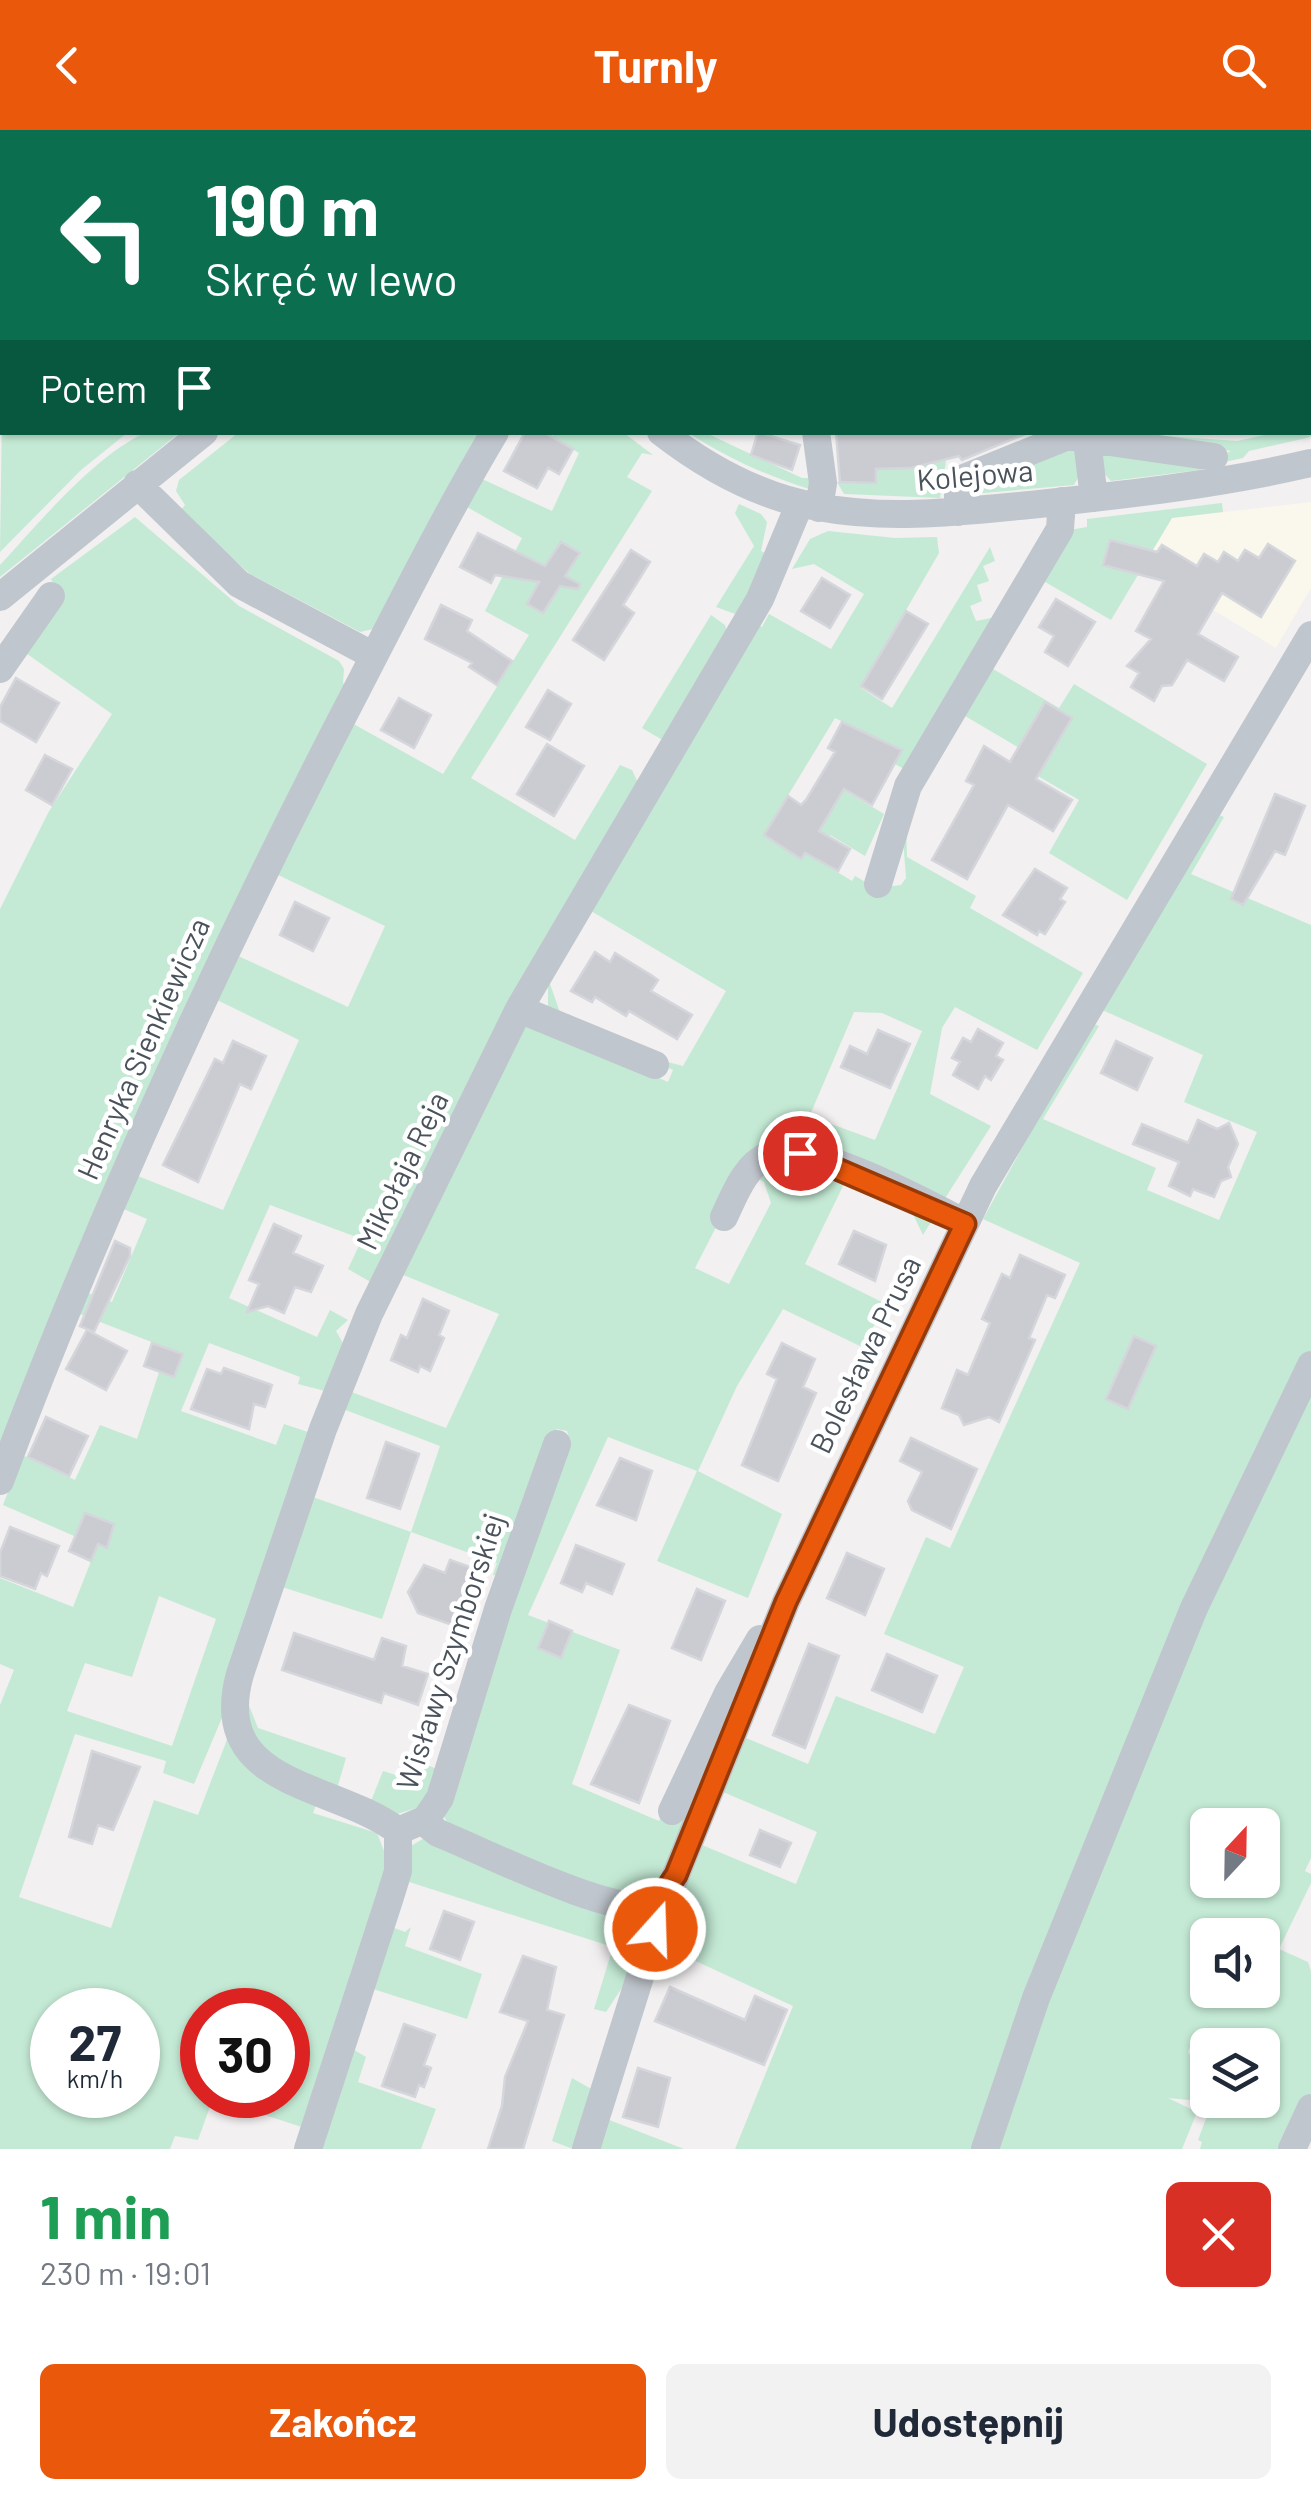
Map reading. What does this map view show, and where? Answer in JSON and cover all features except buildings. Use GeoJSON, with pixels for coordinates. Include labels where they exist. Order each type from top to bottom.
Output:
{"type":"FeatureCollection","features":[{"type":"Feature","properties":{"kind":"street"},"geometry":{"type":"LineString","coordinates":[[0,597],[200,435]]}},
{"type":"Feature","properties":{"kind":"street","name":"Henryka Sienkiewicza"},"geometry":{"type":"LineString","coordinates":[[0,1481],[166,1074],[230,937],[374,656],[493,435]]}},
{"type":"Feature","properties":{"kind":"street","name":"Kolejowa"},"geometry":{"type":"LineString","coordinates":[[665,435],[737,481],[810,505],[882,516],[958,512],[1226,482],[1311,462]]}},
{"type":"Feature","properties":{"kind":"street"},"geometry":{"type":"LineString","coordinates":[[810,505],[824,483],[816,435]]}},
{"type":"Feature","properties":{"kind":"street"},"geometry":{"type":"LineString","coordinates":[[1086,435],[1094,498]]}},
{"type":"Feature","properties":{"kind":"street"},"geometry":{"type":"LineString","coordinates":[[958,512],[958,487],[968,476],[1064,436],[1086,435],[1214,457]]}},
{"type":"Feature","properties":{"kind":"street"},"geometry":{"type":"LineString","coordinates":[[137,484],[239,584],[374,656]]}},
{"type":"Feature","properties":{"kind":"street"},"geometry":{"type":"LineString","coordinates":[[878,884],[908,786],[1060,529],[1062,501]]}},
{"type":"Feature","properties":{"kind":"street","name":"Mikołaja Reja"},"geometry":{"type":"LineString","coordinates":[[654,1907],[633,1907],[567,1885],[438,1833],[300,1786],[264,1764],[238,1731],[236,1693],[347,1366],[520,1010],[760,599],[810,505]]}},
{"type":"Feature","properties":{"kind":"street"},"geometry":{"type":"LineString","coordinates":[[0,669],[50,596]]}},
{"type":"Feature","properties":{"kind":"street","name":"Bolesława Prusa"},"geometry":{"type":"LineString","coordinates":[[586,2149],[655,1929],[654,1907],[671,1887],[851,1458],[965,1224],[1024,1114],[1311,635]]}},
{"type":"Feature","properties":{"kind":"street"},"geometry":{"type":"LineString","coordinates":[[520,1010],[655,1065]]}},
{"type":"Feature","properties":{"kind":"street"},"geometry":{"type":"LineString","coordinates":[[724,1217],[754,1166],[769,1155],[795,1152],[840,1167],[965,1224]]}},
{"type":"Feature","properties":{"kind":"street"},"geometry":{"type":"LineString","coordinates":[[985,2149],[1005,2100],[1036,1998],[1079,1901],[1194,1608],[1311,1365]]}},
{"type":"Feature","properties":{"kind":"street","name":"Wisławy Szymborskiej"},"geometry":{"type":"LineString","coordinates":[[308,2149],[411,1826],[440,1798],[498,1609],[556,1444]]}},
{"type":"Feature","properties":{"kind":"street"},"geometry":{"type":"LineString","coordinates":[[672,1811],[749,1653],[761,1638],[774,1635]]}},
{"type":"Feature","properties":{"kind":"street"},"geometry":{"type":"LineString","coordinates":[[1292,2149],[1311,2108]]}},
{"type":"Feature","properties":{"kind":"shaded area"},"geometry":{"type":"Polygon","coordinates":[[[1311,502],[1311,588],[1276,648],[1142,567],[1172,518],[1311,502]]]}},
{"type":"Feature","properties":{"kind":"green space"},"geometry":{"type":"Polygon","coordinates":[[[2,435],[125,435],[81,470],[0,552],[2,435]]]}},
{"type":"Feature","properties":{"kind":"green space"},"geometry":{"type":"Polygon","coordinates":[[[142,435],[177,435],[0,577],[0,565],[68,492],[142,435]]]}},
{"type":"Feature","properties":{"kind":"green space"},"geometry":{"type":"Polygon","coordinates":[[[235,435],[485,435],[373,629],[360,632],[250,574],[180,511],[185,505],[176,491],[179,480],[235,435]]]}},
{"type":"Feature","properties":{"kind":"green space"},"geometry":{"type":"Polygon","coordinates":[[[553,435],[627,435],[653,455],[642,453],[627,477],[652,491],[471,778],[575,840],[620,765],[632,770],[639,785],[374,1284],[348,1269],[362,1239],[270,1205],[229,1298],[317,1337],[330,1310],[348,1320],[336,1331],[344,1345],[325,1391],[298,1384],[300,1377],[209,1343],[181,1411],[276,1445],[284,1424],[314,1434],[224,1713],[194,1784],[163,1773],[166,1761],[75,1734],[19,1897],[111,1928],[154,1800],[198,1815],[228,1737],[317,1802],[313,1813],[377,1833],[388,1861],[308,2129],[274,2118],[310,2118],[310,1988],[180,1988],[180,2118],[206,2118],[198,2140],[175,2136],[170,2149],[0,2149],[0,1705],[14,1670],[0,1664],[0,1578],[73,1607],[97,1546],[3,1505],[22,1455],[75,1480],[100,1425],[137,1439],[167,1348],[77,1313],[85,1292],[112,1302],[147,1219],[119,1207],[133,1174],[223,1210],[299,1040],[213,998],[234,954],[348,1007],[385,926],[274,873],[350,722],[443,774],[529,635],[485,611],[522,538],[467,507],[482,479],[552,511],[579,453],[553,435]],[[159,1596],[132,1677],[85,1663],[67,1711],[172,1746],[216,1619],[159,1596]]]}},
{"type":"Feature","properties":{"kind":"green space"},"geometry":{"type":"Polygon","coordinates":[[[692,435],[710,435],[802,478],[813,478],[809,489],[692,435]]]}},
{"type":"Feature","properties":{"kind":"green space"},"geometry":{"type":"Polygon","coordinates":[[[1142,435],[1237,441],[1265,435],[1311,435],[1249,451],[1243,458],[1215,464],[1216,468],[1111,481],[1101,470],[1102,448],[1218,457],[1231,451],[1142,435]]]}},
{"type":"Feature","properties":{"kind":"green space"},"geometry":{"type":"Polygon","coordinates":[[[1076,445],[1079,476],[1074,485],[972,494],[970,482],[1076,445]]]}},
{"type":"Feature","properties":{"kind":"green space"},"geometry":{"type":"Polygon","coordinates":[[[946,461],[940,498],[844,494],[837,482],[876,483],[876,469],[946,461]]]}},
{"type":"Feature","properties":{"kind":"green space"},"geometry":{"type":"Polygon","coordinates":[[[1222,503],[1223,512],[1172,518],[1111,620],[1040,579],[1069,530],[1087,527],[1087,519],[1222,503]]]}},
{"type":"Feature","properties":{"kind":"green space"},"geometry":{"type":"Polygon","coordinates":[[[739,504],[761,514],[767,522],[761,551],[768,555],[750,600],[735,614],[716,607],[754,546],[735,513],[739,504]]]}},
{"type":"Feature","properties":{"kind":"green space"},"geometry":{"type":"Polygon","coordinates":[[[135,517],[239,606],[339,661],[344,669],[343,683],[349,686],[0,1461],[0,909],[48,813],[112,714],[23,651],[59,597],[51,579],[135,517]]]}},
{"type":"Feature","properties":{"kind":"green space"},"geometry":{"type":"Polygon","coordinates":[[[828,531],[895,538],[937,537],[939,553],[861,688],[892,708],[990,547],[995,561],[983,566],[989,581],[977,585],[982,601],[970,606],[976,621],[1001,616],[906,770],[868,750],[875,737],[835,718],[764,835],[801,859],[844,790],[884,814],[865,856],[830,835],[816,859],[852,881],[855,876],[876,888],[901,885],[906,878],[902,824],[906,820],[907,857],[976,896],[970,908],[1083,973],[1037,1050],[955,1007],[942,1028],[930,1094],[991,1126],[944,1200],[919,1195],[880,1171],[836,1155],[825,1145],[831,1124],[875,1140],[922,1031],[882,1013],[854,1012],[810,1115],[820,1120],[811,1147],[776,1147],[749,1163],[695,1268],[729,1284],[771,1203],[764,1182],[751,1176],[777,1156],[845,1182],[805,1264],[886,1304],[862,1347],[783,1309],[737,1386],[698,1471],[782,1514],[748,1598],[657,1561],[697,1471],[608,1437],[528,1615],[620,1650],[572,1784],[659,1821],[664,1808],[680,1815],[704,1765],[714,1770],[678,1856],[658,1885],[647,1893],[616,1894],[463,1835],[448,1825],[443,1814],[492,1639],[535,1513],[542,1513],[546,1507],[570,1441],[567,1431],[557,1429],[543,1454],[503,1576],[493,1575],[497,1563],[411,1532],[440,1446],[343,1409],[337,1425],[333,1420],[378,1310],[383,1308],[349,1391],[446,1428],[499,1314],[396,1272],[516,1035],[526,1027],[539,1026],[668,1082],[673,1070],[660,1064],[660,1060],[683,1066],[726,991],[591,911],[613,874],[607,870],[756,623],[762,627],[769,614],[831,649],[864,594],[814,564],[792,569],[810,539],[828,531]]]}},
{"type":"Feature","properties":{"kind":"green space"},"geometry":{"type":"Polygon","coordinates":[[[711,615],[725,625],[728,636],[666,742],[642,728],[711,615]]]}},
{"type":"Feature","properties":{"kind":"green space"},"geometry":{"type":"Polygon","coordinates":[[[988,666],[1059,708],[1074,684],[1207,764],[1127,900],[1049,853],[1079,800],[1024,768],[1031,755],[960,713],[988,666]]]}},
{"type":"Feature","properties":{"kind":"green space"},"geometry":{"type":"Polygon","coordinates":[[[1219,815],[1224,817],[1191,874],[1311,925],[1311,1858],[1305,1871],[1311,1874],[1311,1883],[1280,1947],[1280,1918],[1190,1918],[1190,2008],[1280,2008],[1280,1949],[1308,1962],[1311,2093],[1284,2149],[1200,2149],[1202,2142],[1198,2140],[1206,2118],[1280,2118],[1280,2028],[1190,2028],[1190,2100],[1168,2098],[1190,2109],[1190,2118],[1195,2118],[1182,2149],[735,2149],[793,2006],[663,1946],[665,1922],[710,1810],[702,1845],[796,1884],[817,1832],[723,1792],[746,1738],[808,1764],[836,1696],[935,1734],[964,1667],[884,1634],[926,1537],[950,1548],[1080,1263],[983,1219],[1091,1023],[1099,1026],[1043,1119],[1156,1168],[1147,1190],[1219,1220],[1257,1132],[1184,1102],[1203,1055],[1100,1009],[1219,815]]]}},
{"type":"Feature","properties":{"kind":"green space"},"geometry":{"type":"Polygon","coordinates":[[[584,908],[591,911],[549,981],[563,1021],[548,1007],[548,970],[584,908]]]}},
{"type":"Feature","properties":{"kind":"green space"},"geometry":{"type":"Polygon","coordinates":[[[848,1176],[926,1212],[931,1222],[923,1235],[909,1206],[845,1182],[848,1176]]]}},
{"type":"Feature","properties":{"kind":"green space"},"geometry":{"type":"Polygon","coordinates":[[[313,1497],[411,1532],[382,1619],[282,1587],[246,1698],[258,1728],[346,1758],[336,1792],[302,1779],[268,1755],[248,1728],[243,1701],[278,1585],[283,1586],[313,1497]]]}},
{"type":"Feature","properties":{"kind":"green space"},"geometry":{"type":"Polygon","coordinates":[[[421,1762],[441,1771],[420,1807],[397,1814],[369,1806],[383,1771],[399,1776],[421,1762]]]}},
{"type":"Feature","properties":{"kind":"green space"},"geometry":{"type":"Polygon","coordinates":[[[424,1838],[633,1923],[619,1936],[608,1933],[613,1944],[624,1947],[637,1965],[606,2012],[594,2009],[613,1947],[403,1880],[408,1848],[424,1838]]]}},
{"type":"Feature","properties":{"kind":"green space"},"geometry":{"type":"Polygon","coordinates":[[[389,1926],[405,1932],[411,1927],[405,1946],[482,1974],[467,2019],[370,1988],[389,1926]]]}},
{"type":"Feature","properties":{"kind":"green space"},"geometry":{"type":"Polygon","coordinates":[[[351,2048],[366,2057],[358,2082],[436,2109],[421,2149],[317,2149],[351,2048]]]}},
{"type":"Feature","properties":{"kind":"green space"},"geometry":{"type":"Polygon","coordinates":[[[572,2078],[593,2090],[573,2149],[552,2141],[572,2078]]]}},
{"type":"Feature","properties":{"kind":"green space"},"geometry":{"type":"Polygon","coordinates":[[[604,2118],[684,2149],[591,2149],[604,2118]]]}},
{"type":"Feature","properties":{"kind":"route"},"geometry":{"type":"LineString","coordinates":[[655,1929],[654,1907],[666,1896],[676,1875],[740,1725],[786,1602],[965,1224],[909,1196],[800,1153]]}}]}
